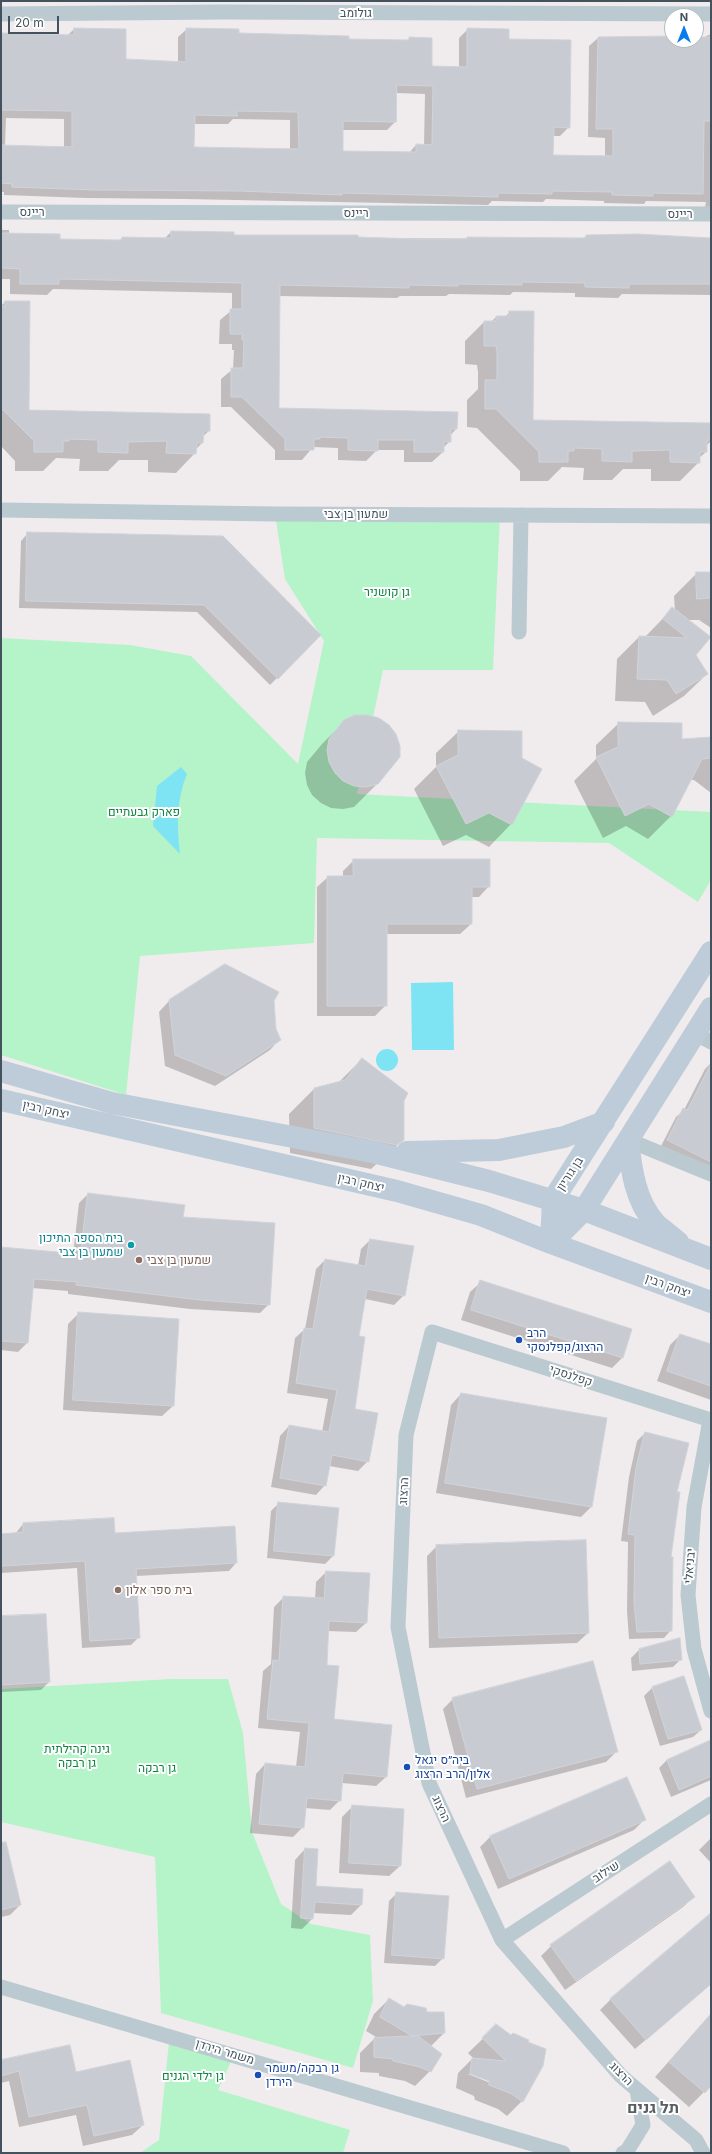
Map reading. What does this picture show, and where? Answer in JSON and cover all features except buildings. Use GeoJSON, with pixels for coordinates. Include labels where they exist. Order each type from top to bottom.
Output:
{"type":"FeatureCollection","features":[{"type":"Feature","properties":{"kind":"main road","name":"בן גוריון"},"geometry":{"type":"LineString","coordinates":[[551,1243],[553,1200],[711,952]]}},
{"type":"Feature","properties":{"kind":"main road"},"geometry":{"type":"LineString","coordinates":[[551,1243],[584,1210],[628,1140],[703,1038],[711,1008]]}},
{"type":"Feature","properties":{"kind":"main road","name":"יצחק רבין"},"geometry":{"type":"LineString","coordinates":[[1,1071],[112,1103],[373,1152],[553,1200],[584,1210],[689,1252],[711,1259]]}},
{"type":"Feature","properties":{"kind":"main road","name":"יצחק רבין"},"geometry":{"type":"LineString","coordinates":[[1,1100],[397,1191],[481,1215],[551,1243],[711,1302]]}},
{"type":"Feature","properties":{"kind":"main road"},"geometry":{"type":"LineString","coordinates":[[373,1152],[453,1152],[499,1150],[564,1137],[604,1122]]}},
{"type":"Feature","properties":{"kind":"main road"},"geometry":{"type":"LineString","coordinates":[[628,1140],[632,1172],[643,1204],[655,1223],[689,1252]]}},
{"type":"Feature","properties":{"kind":"street","name":"גולומב"},"geometry":{"type":"LineString","coordinates":[[1,14],[222,7],[711,14]]}},
{"type":"Feature","properties":{"kind":"street","name":"ריינס"},"geometry":{"type":"LineString","coordinates":[[1,212],[711,214]]}},
{"type":"Feature","properties":{"kind":"street","name":"שמעון בן צבי"},"geometry":{"type":"LineString","coordinates":[[1,510],[711,516]]}},
{"type":"Feature","properties":{"kind":"street"},"geometry":{"type":"LineString","coordinates":[[519,632],[521,515]]}},
{"type":"Feature","properties":{"kind":"street"},"geometry":{"type":"LineString","coordinates":[[628,1140],[711,1174]]}},
{"type":"Feature","properties":{"kind":"street","name":"קפלנסקי"},"geometry":{"type":"LineString","coordinates":[[432,1332],[710,1420]]}},
{"type":"Feature","properties":{"kind":"street","name":"הרצוג"},"geometry":{"type":"LineString","coordinates":[[432,1332],[406,1435],[398,1627],[428,1783],[502,1940],[621,2076],[696,2140],[703,2153]]}},
{"type":"Feature","properties":{"kind":"street","name":"יבניאלי"},"geometry":{"type":"LineString","coordinates":[[710,1420],[694,1507],[688,1595],[694,1648],[711,1711]]}},
{"type":"Feature","properties":{"kind":"street","name":"שילוב"},"geometry":{"type":"LineString","coordinates":[[502,1940],[711,1804]]}},
{"type":"Feature","properties":{"kind":"street","name":"משמר הירדן"},"geometry":{"type":"LineString","coordinates":[[1,1987],[563,2153]]}},
{"type":"Feature","properties":{"kind":"street"},"geometry":{"type":"LineString","coordinates":[[623,2153],[627,2151],[643,2125],[637,2090]]}},
{"type":"Feature","properties":{"kind":"green space","name":"פארק גבעתיים"},"geometry":{"type":"Polygon","coordinates":[[[275,514],[500,515],[493,670],[383,670],[357,794],[711,812],[711,880],[698,902],[609,843],[317,838],[314,943],[140,956],[126,1095],[1,1055],[1,638],[130,645],[191,656],[298,764],[324,641],[285,579],[275,514]]]}},
{"type":"Feature","properties":{"kind":"green space","name":"גן רבקה"},"geometry":{"type":"Polygon","coordinates":[[[171,1679],[228,1679],[243,1733],[252,1832],[281,1904],[311,1924],[370,1935],[373,2001],[353,2068],[161,2013],[155,1857],[1,1822],[1,1689],[171,1679]]]}},
{"type":"Feature","properties":{"kind":"green space","name":"גן ילדי הגנים"},"geometry":{"type":"Polygon","coordinates":[[[169,2042],[234,2055],[218,2090],[350,2130],[343,2153],[140,2153],[159,2140],[169,2042]]]}},
{"type":"Feature","properties":{"kind":"water"},"geometry":{"type":"Polygon","coordinates":[[[181,767],[187,774],[183,784],[178,814],[180,854],[153,826],[157,786],[181,767]]]}},
{"type":"Feature","properties":{"kind":"water"},"geometry":{"type":"Polygon","coordinates":[[[453,982],[454,1050],[412,1050],[411,983],[453,982]]]}},
{"type":"Feature","properties":{"kind":"water"},"geometry":{"type":"Polygon","coordinates":[[[387,1049],[395,1052],[398,1060],[395,1068],[387,1071],[379,1068],[376,1060],[379,1052],[387,1049]]]}},
{"type":"Feature","properties":{"kind":"place","name":"בית הספר התיכון שמעון בן צבי"},"geometry":{"type":"Point","coordinates":[131,1245]}},
{"type":"Feature","properties":{"kind":"place","name":"שמעון בן צבי"},"geometry":{"type":"Point","coordinates":[139,1260]}},
{"type":"Feature","properties":{"kind":"place","name":"הרב הרצוג/קפלנסקי"},"geometry":{"type":"Point","coordinates":[519,1340]}},
{"type":"Feature","properties":{"kind":"place","name":"בית ספר אלון"},"geometry":{"type":"Point","coordinates":[118,1590]}},
{"type":"Feature","properties":{"kind":"place","name":"ביה״ס יגאל אלון/הרב הרצוג"},"geometry":{"type":"Point","coordinates":[407,1767]}},
{"type":"Feature","properties":{"kind":"place","name":"גן רבקה/משמר הירדן"},"geometry":{"type":"Point","coordinates":[258,2075]}},
{"type":"Feature","properties":{"kind":"district","name":"תל גנים"},"geometry":{"type":"Point","coordinates":[653,2108]}},
{"type":"Feature","properties":{"kind":"park label","name":"גן קושניר"},"geometry":{"type":"Point","coordinates":[387,592]}},
{"type":"Feature","properties":{"kind":"park label","name":"גינה קהילתית גן רבקה"},"geometry":{"type":"Point","coordinates":[77,1756]}}]}
